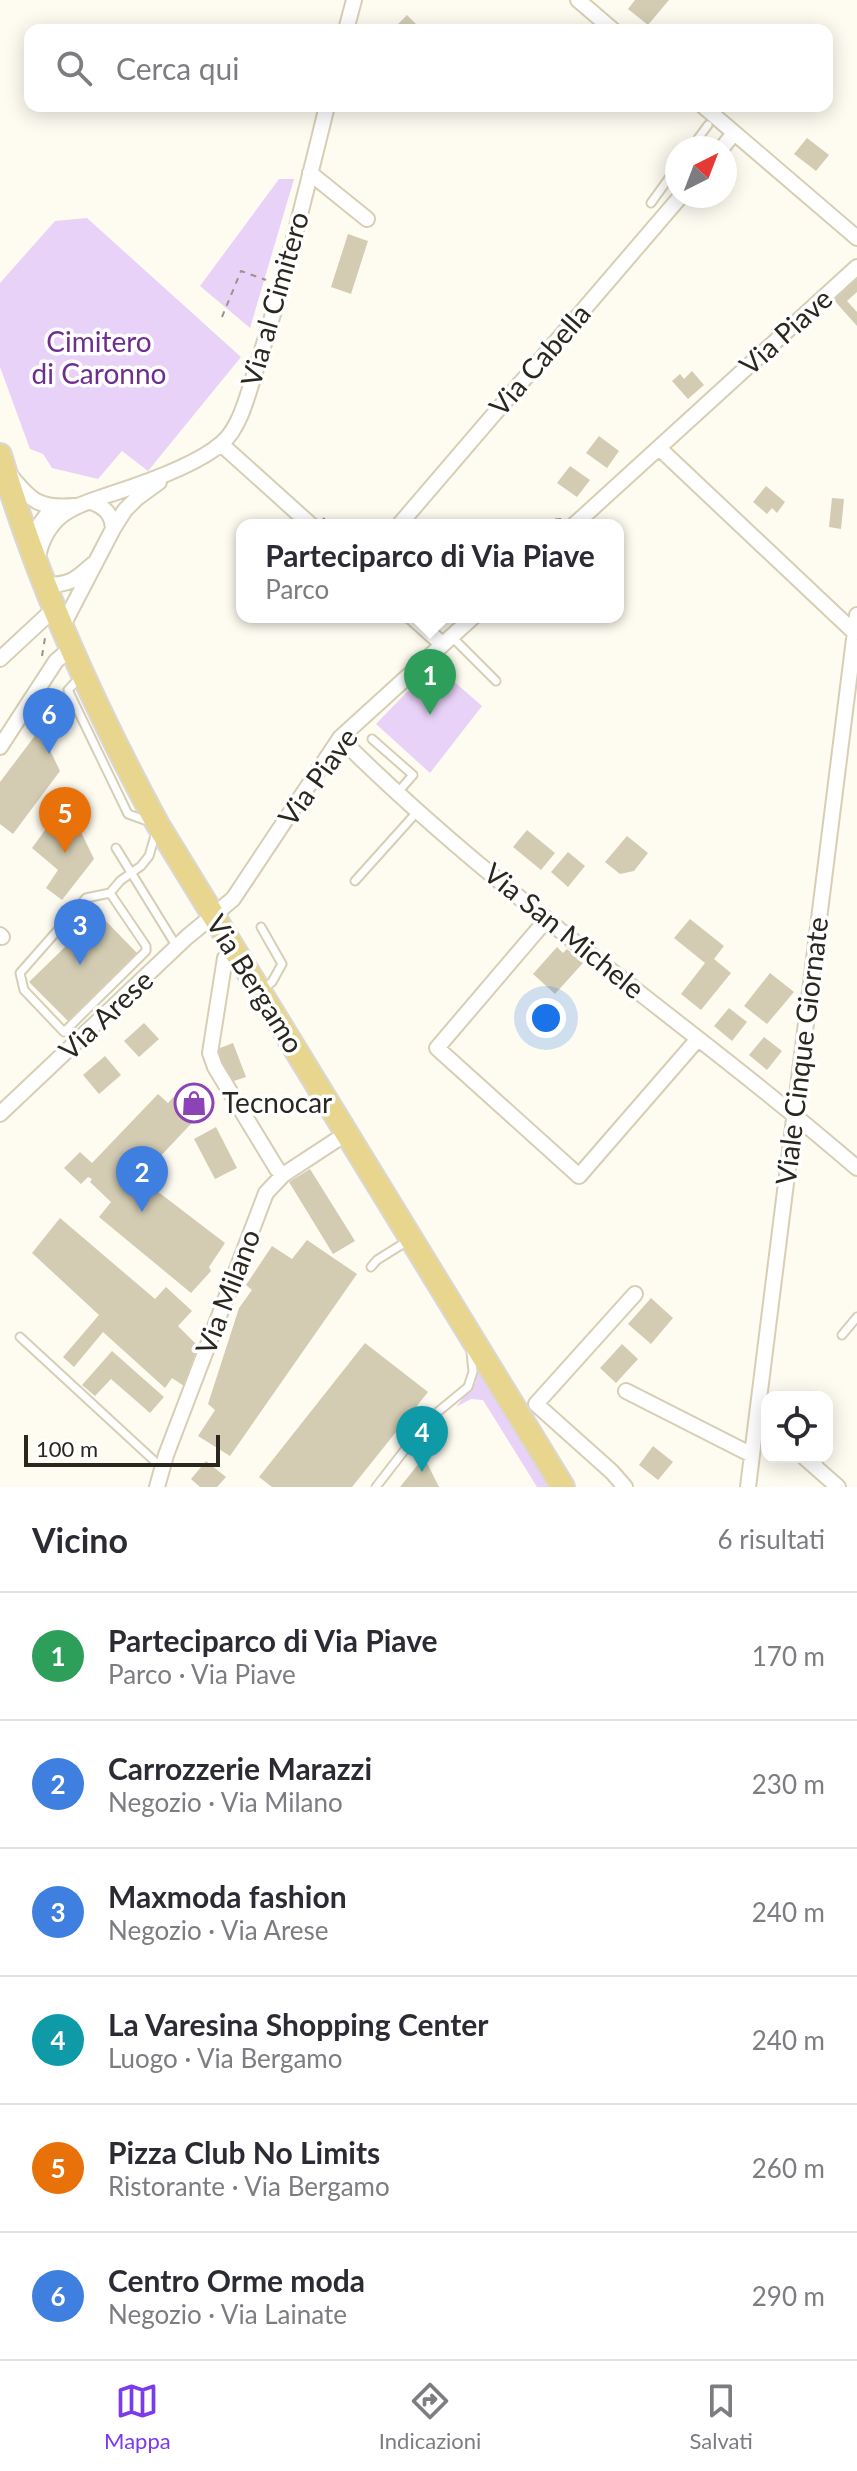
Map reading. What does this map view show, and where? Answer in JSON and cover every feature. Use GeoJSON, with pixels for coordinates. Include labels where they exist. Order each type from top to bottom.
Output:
{"type":"FeatureCollection","features":[{"type":"Feature","properties":{"kind":"main road","name":"Via Bergamo"},"geometry":{"type":"LineString","coordinates":[[2,461],[53,618],[158,825],[563,1487]]}},
{"type":"Feature","properties":{"kind":"street"},"geometry":{"type":"LineString","coordinates":[[348,24],[354,0]]}},
{"type":"Feature","properties":{"kind":"street"},"geometry":{"type":"LineString","coordinates":[[578,0],[606,24]]}},
{"type":"Feature","properties":{"kind":"street","name":"Via al Cimitero"},"geometry":{"type":"LineString","coordinates":[[221,444],[235,426],[264,345],[325,112]]}},
{"type":"Feature","properties":{"kind":"street"},"geometry":{"type":"LineString","coordinates":[[710,112],[857,238]]}},
{"type":"Feature","properties":{"kind":"street"},"geometry":{"type":"LineString","coordinates":[[310,173],[367,219]]}},
{"type":"Feature","properties":{"kind":"street","name":"Via Cabella"},"geometry":{"type":"LineString","coordinates":[[404,519],[671,208]]}},
{"type":"Feature","properties":{"kind":"street","name":"Via Piave"},"geometry":{"type":"LineString","coordinates":[[581,519],[857,267]]}},
{"type":"Feature","properties":{"kind":"street"},"geometry":{"type":"LineString","coordinates":[[96,561],[64,585],[41,574],[48,531],[64,514],[182,465],[221,444],[304,519]]}},
{"type":"Feature","properties":{"kind":"street"},"geometry":{"type":"LineString","coordinates":[[659,448],[855,633]]}},
{"type":"Feature","properties":{"kind":"street"},"geometry":{"type":"LineString","coordinates":[[2,461],[34,500],[42,505],[60,507]]}},
{"type":"Feature","properties":{"kind":"street"},"geometry":{"type":"LineString","coordinates":[[0,659],[53,618],[96,561],[113,529],[137,498],[182,465]]}},
{"type":"Feature","properties":{"kind":"street"},"geometry":{"type":"LineString","coordinates":[[29,540],[50,510],[60,507],[85,504],[104,507],[112,519],[113,529]]}},
{"type":"Feature","properties":{"kind":"street","name":"Viale Cinque Giornate"},"geometry":{"type":"LineString","coordinates":[[765,1391],[794,1116],[853,684],[857,615]]}},
{"type":"Feature","properties":{"kind":"street"},"geometry":{"type":"LineString","coordinates":[[421,623],[447,640]]}},
{"type":"Feature","properties":{"kind":"street","name":"Via Piave"},"geometry":{"type":"LineString","coordinates":[[214,917],[233,899],[340,738],[466,623]]}},
{"type":"Feature","properties":{"kind":"street"},"geometry":{"type":"LineString","coordinates":[[0,747],[50,670],[70,649]]}},
{"type":"Feature","properties":{"kind":"street","name":"Via San Michele"},"geometry":{"type":"LineString","coordinates":[[340,738],[398,792],[547,919],[857,1168]]}},
{"type":"Feature","properties":{"kind":"street","name":"Via Arese"},"geometry":{"type":"LineString","coordinates":[[0,1114],[177,947],[214,917]]}},
{"type":"Feature","properties":{"kind":"street"},"geometry":{"type":"LineString","coordinates":[[547,919],[437,1048],[579,1176],[697,1040]]}},
{"type":"Feature","properties":{"kind":"street"},"geometry":{"type":"LineString","coordinates":[[234,951],[225,958],[210,1053],[215,1067],[283,1175]]}},
{"type":"Feature","properties":{"kind":"street","name":"Via Milano"},"geometry":{"type":"LineString","coordinates":[[157,1487],[266,1193],[283,1175],[347,1133]]}},
{"type":"Feature","properties":{"kind":"street"},"geometry":{"type":"LineString","coordinates":[[625,1487],[618,1477],[536,1404],[635,1294]]}},
{"type":"Feature","properties":{"kind":"street"},"geometry":{"type":"LineString","coordinates":[[626,1391],[752,1455]]}},
{"type":"Feature","properties":{"kind":"street","name":"Viale Cinque Giornate"},"geometry":{"type":"LineString","coordinates":[[748,1487],[752,1455],[761,1424]]}},
{"type":"Feature","properties":{"kind":"street"},"geometry":{"type":"LineString","coordinates":[[811,1463],[838,1487]]}},
{"type":"Feature","properties":{"kind":"lane"},"geometry":{"type":"LineString","coordinates":[[700,136],[708,125]]}},
{"type":"Feature","properties":{"kind":"lane"},"geometry":{"type":"LineString","coordinates":[[651,203],[665,184]]}},
{"type":"Feature","properties":{"kind":"lane"},"geometry":{"type":"LineString","coordinates":[[447,640],[496,681]]}},
{"type":"Feature","properties":{"kind":"lane"},"geometry":{"type":"LineString","coordinates":[[372,739],[413,775],[398,792]]}},
{"type":"Feature","properties":{"kind":"lane"},"geometry":{"type":"LineString","coordinates":[[355,881],[419,810]]}},
{"type":"Feature","properties":{"kind":"lane"},"geometry":{"type":"LineString","coordinates":[[110,893],[146,946],[146,951],[64,1032],[24,990],[20,973],[86,898],[110,893],[149,856],[158,825]]}},
{"type":"Feature","properties":{"kind":"lane"},"geometry":{"type":"LineString","coordinates":[[116,848],[177,947]]}},
{"type":"Feature","properties":{"kind":"lane"},"geometry":{"type":"LineString","coordinates":[[259,991],[272,982],[282,964],[261,927]]}},
{"type":"Feature","properties":{"kind":"lane"},"geometry":{"type":"LineString","coordinates":[[371,1267],[411,1239]]}},
{"type":"Feature","properties":{"kind":"lane"},"geometry":{"type":"LineString","coordinates":[[842,1335],[857,1317]]}},
{"type":"Feature","properties":{"kind":"lane"},"geometry":{"type":"LineString","coordinates":[[376,1487],[434,1415],[462,1393],[472,1380],[469,1334]]}},
{"type":"Feature","properties":{"kind":"lane"},"geometry":{"type":"LineString","coordinates":[[20,1337],[162,1468]]}},
{"type":"Feature","properties":{"kind":"lane"},"geometry":{"type":"LineString","coordinates":[[417,1434],[427,1453]]}},
{"type":"Feature","properties":{"kind":"path"},"geometry":{"type":"LineString","coordinates":[[222,317],[241,271],[271,282]]}},
{"type":"Feature","properties":{"kind":"path"},"geometry":{"type":"LineString","coordinates":[[41,661],[45,633],[53,618]]}},
{"type":"Feature","properties":{"kind":"green space"},"geometry":{"type":"Polygon","coordinates":[[[279,179],[294,179],[250,328],[200,286],[279,179]]]}},
{"type":"Feature","properties":{"kind":"green space","name":"Cimitero di Caronno"},"geometry":{"type":"Polygon","coordinates":[[[87,218],[241,357],[148,471],[122,451],[98,479],[52,468],[43,454],[30,449],[0,367],[0,283],[55,221],[87,218]]]}},
{"type":"Feature","properties":{"kind":"green space"},"geometry":{"type":"Polygon","coordinates":[[[434,664],[482,706],[430,773],[376,724],[434,664]]]}},
{"type":"Feature","properties":{"kind":"green space"},"geometry":{"type":"Polygon","coordinates":[[[477,1361],[555,1487],[537,1487],[483,1400],[471,1399],[456,1407],[476,1382],[477,1361]]]}},
{"type":"Feature","properties":{"kind":"building"},"geometry":{"type":"Polygon","coordinates":[[[635,0],[669,0],[649,24],[628,9],[635,0]]]}},
{"type":"Feature","properties":{"kind":"building"},"geometry":{"type":"Polygon","coordinates":[[[407,15],[416,24],[398,24],[407,15]]]}},
{"type":"Feature","properties":{"kind":"building"},"geometry":{"type":"Polygon","coordinates":[[[807,138],[829,155],[816,171],[794,154],[807,138]]]}},
{"type":"Feature","properties":{"kind":"building"},"geometry":{"type":"Polygon","coordinates":[[[348,234],[368,241],[351,294],[331,287],[348,234]]]}},
{"type":"Feature","properties":{"kind":"building"},"geometry":{"type":"Polygon","coordinates":[[[857,277],[857,292],[847,301],[857,312],[857,326],[833,299],[857,277]]]}},
{"type":"Feature","properties":{"kind":"building"},"geometry":{"type":"Polygon","coordinates":[[[692,371],[704,385],[688,399],[672,381],[680,374],[684,379],[692,371]]]}},
{"type":"Feature","properties":{"kind":"building"},"geometry":{"type":"Polygon","coordinates":[[[599,436],[619,451],[607,468],[586,453],[599,436]]]}},
{"type":"Feature","properties":{"kind":"building"},"geometry":{"type":"Polygon","coordinates":[[[570,466],[590,480],[577,497],[557,483],[570,466]]]}},
{"type":"Feature","properties":{"kind":"building"},"geometry":{"type":"Polygon","coordinates":[[[766,486],[785,502],[777,513],[772,508],[767,514],[753,502],[766,486]]]}},
{"type":"Feature","properties":{"kind":"building"},"geometry":{"type":"Polygon","coordinates":[[[832,498],[844,499],[841,529],[829,527],[832,498]]]}},
{"type":"Feature","properties":{"kind":"building"},"geometry":{"type":"Polygon","coordinates":[[[40,729],[60,771],[13,834],[0,824],[0,782],[40,729]]]}},
{"type":"Feature","properties":{"kind":"building"},"geometry":{"type":"Polygon","coordinates":[[[66,801],[94,859],[62,900],[46,888],[58,870],[32,848],[66,801]]]}},
{"type":"Feature","properties":{"kind":"building"},"geometry":{"type":"Polygon","coordinates":[[[527,830],[555,853],[541,870],[513,847],[527,830]]]}},
{"type":"Feature","properties":{"kind":"building"},"geometry":{"type":"Polygon","coordinates":[[[627,836],[648,853],[634,871],[620,874],[605,862],[627,836]]]}},
{"type":"Feature","properties":{"kind":"building"},"geometry":{"type":"Polygon","coordinates":[[[568,852],[585,866],[568,887],[551,872],[568,852]]]}},
{"type":"Feature","properties":{"kind":"building"},"geometry":{"type":"Polygon","coordinates":[[[99,914],[137,953],[68,1021],[29,982],[99,914]]]}},
{"type":"Feature","properties":{"kind":"building"},"geometry":{"type":"Polygon","coordinates":[[[690,919],[724,946],[714,959],[731,973],[701,1010],[681,994],[705,963],[674,938],[690,919]]]}},
{"type":"Feature","properties":{"kind":"building"},"geometry":{"type":"Polygon","coordinates":[[[557,947],[563,953],[567,949],[583,963],[555,994],[533,974],[557,947]]]}},
{"type":"Feature","properties":{"kind":"building"},"geometry":{"type":"Polygon","coordinates":[[[770,973],[794,992],[767,1024],[744,1006],[770,973]]]}},
{"type":"Feature","properties":{"kind":"building"},"geometry":{"type":"Polygon","coordinates":[[[729,1008],[747,1022],[732,1041],[714,1026],[729,1008]]]}},
{"type":"Feature","properties":{"kind":"building"},"geometry":{"type":"Polygon","coordinates":[[[144,1023],[159,1039],[139,1057],[124,1041],[144,1023]]]}},
{"type":"Feature","properties":{"kind":"building"},"geometry":{"type":"Polygon","coordinates":[[[764,1037],[782,1051],[767,1070],[749,1055],[764,1037]]]}},
{"type":"Feature","properties":{"kind":"building"},"geometry":{"type":"Polygon","coordinates":[[[233,1043],[246,1077],[231,1082],[215,1050],[233,1043]]]}},
{"type":"Feature","properties":{"kind":"building"},"geometry":{"type":"Polygon","coordinates":[[[105,1056],[121,1075],[99,1094],[83,1075],[105,1056]]]}},
{"type":"Feature","properties":{"kind":"building"},"geometry":{"type":"Polygon","coordinates":[[[181,1089],[204,1110],[140,1178],[225,1243],[209,1267],[211,1271],[191,1293],[99,1217],[111,1202],[90,1182],[92,1179],[88,1177],[81,1184],[64,1168],[80,1152],[92,1163],[158,1094],[168,1103],[181,1089]]]}},
{"type":"Feature","properties":{"kind":"building"},"geometry":{"type":"Polygon","coordinates":[[[216,1127],[237,1168],[215,1179],[194,1139],[216,1127]]]}},
{"type":"Feature","properties":{"kind":"building"},"geometry":{"type":"Polygon","coordinates":[[[310,1169],[355,1241],[333,1254],[289,1182],[310,1169]]]}},
{"type":"Feature","properties":{"kind":"building"},"geometry":{"type":"Polygon","coordinates":[[[60,1218],[155,1299],[166,1287],[192,1311],[178,1326],[198,1346],[184,1386],[172,1378],[165,1388],[103,1332],[74,1367],[63,1357],[99,1315],[32,1253],[60,1218]]]}},
{"type":"Feature","properties":{"kind":"building"},"geometry":{"type":"Polygon","coordinates":[[[307,1240],[357,1274],[230,1456],[198,1436],[215,1410],[208,1404],[239,1308],[252,1290],[246,1285],[272,1246],[292,1259],[307,1240]]]}},
{"type":"Feature","properties":{"kind":"building"},"geometry":{"type":"Polygon","coordinates":[[[651,1298],[673,1318],[651,1344],[628,1324],[651,1298]]]}},
{"type":"Feature","properties":{"kind":"building"},"geometry":{"type":"Polygon","coordinates":[[[365,1343],[428,1392],[352,1487],[272,1487],[259,1477],[365,1343]]]}},
{"type":"Feature","properties":{"kind":"building"},"geometry":{"type":"Polygon","coordinates":[[[622,1344],[638,1359],[616,1383],[600,1368],[622,1344]]]}},
{"type":"Feature","properties":{"kind":"building"},"geometry":{"type":"Polygon","coordinates":[[[112,1351],[164,1397],[150,1413],[111,1379],[95,1396],[82,1385],[112,1351]]]}},
{"type":"Feature","properties":{"kind":"building"},"geometry":{"type":"Polygon","coordinates":[[[653,1446],[673,1462],[658,1480],[639,1465],[653,1446]]]}},
{"type":"Feature","properties":{"kind":"building"},"geometry":{"type":"Polygon","coordinates":[[[424,1457],[439,1487],[400,1487],[424,1457]]]}},
{"type":"Feature","properties":{"kind":"building"},"geometry":{"type":"Polygon","coordinates":[[[206,1461],[226,1477],[217,1487],[200,1487],[191,1479],[206,1461]]]}},
{"type":"Feature","properties":{"kind":"place","name":"Parteciparco di Via Piave"},"geometry":{"type":"Point","coordinates":[430,715]}},
{"type":"Feature","properties":{"kind":"place","name":"Centro Orme moda"},"geometry":{"type":"Point","coordinates":[49,754]}},
{"type":"Feature","properties":{"kind":"place","name":"Pizza Club No Limits"},"geometry":{"type":"Point","coordinates":[65,853]}},
{"type":"Feature","properties":{"kind":"place","name":"Maxmoda fashion"},"geometry":{"type":"Point","coordinates":[80,965]}},
{"type":"Feature","properties":{"kind":"place","name":"Tecnocar"},"geometry":{"type":"Point","coordinates":[194,1103]}},
{"type":"Feature","properties":{"kind":"place","name":"Carrozzerie Marazzi"},"geometry":{"type":"Point","coordinates":[142,1212]}},
{"type":"Feature","properties":{"kind":"place","name":"La Varesina Shopping Center"},"geometry":{"type":"Point","coordinates":[422,1472]}}]}
